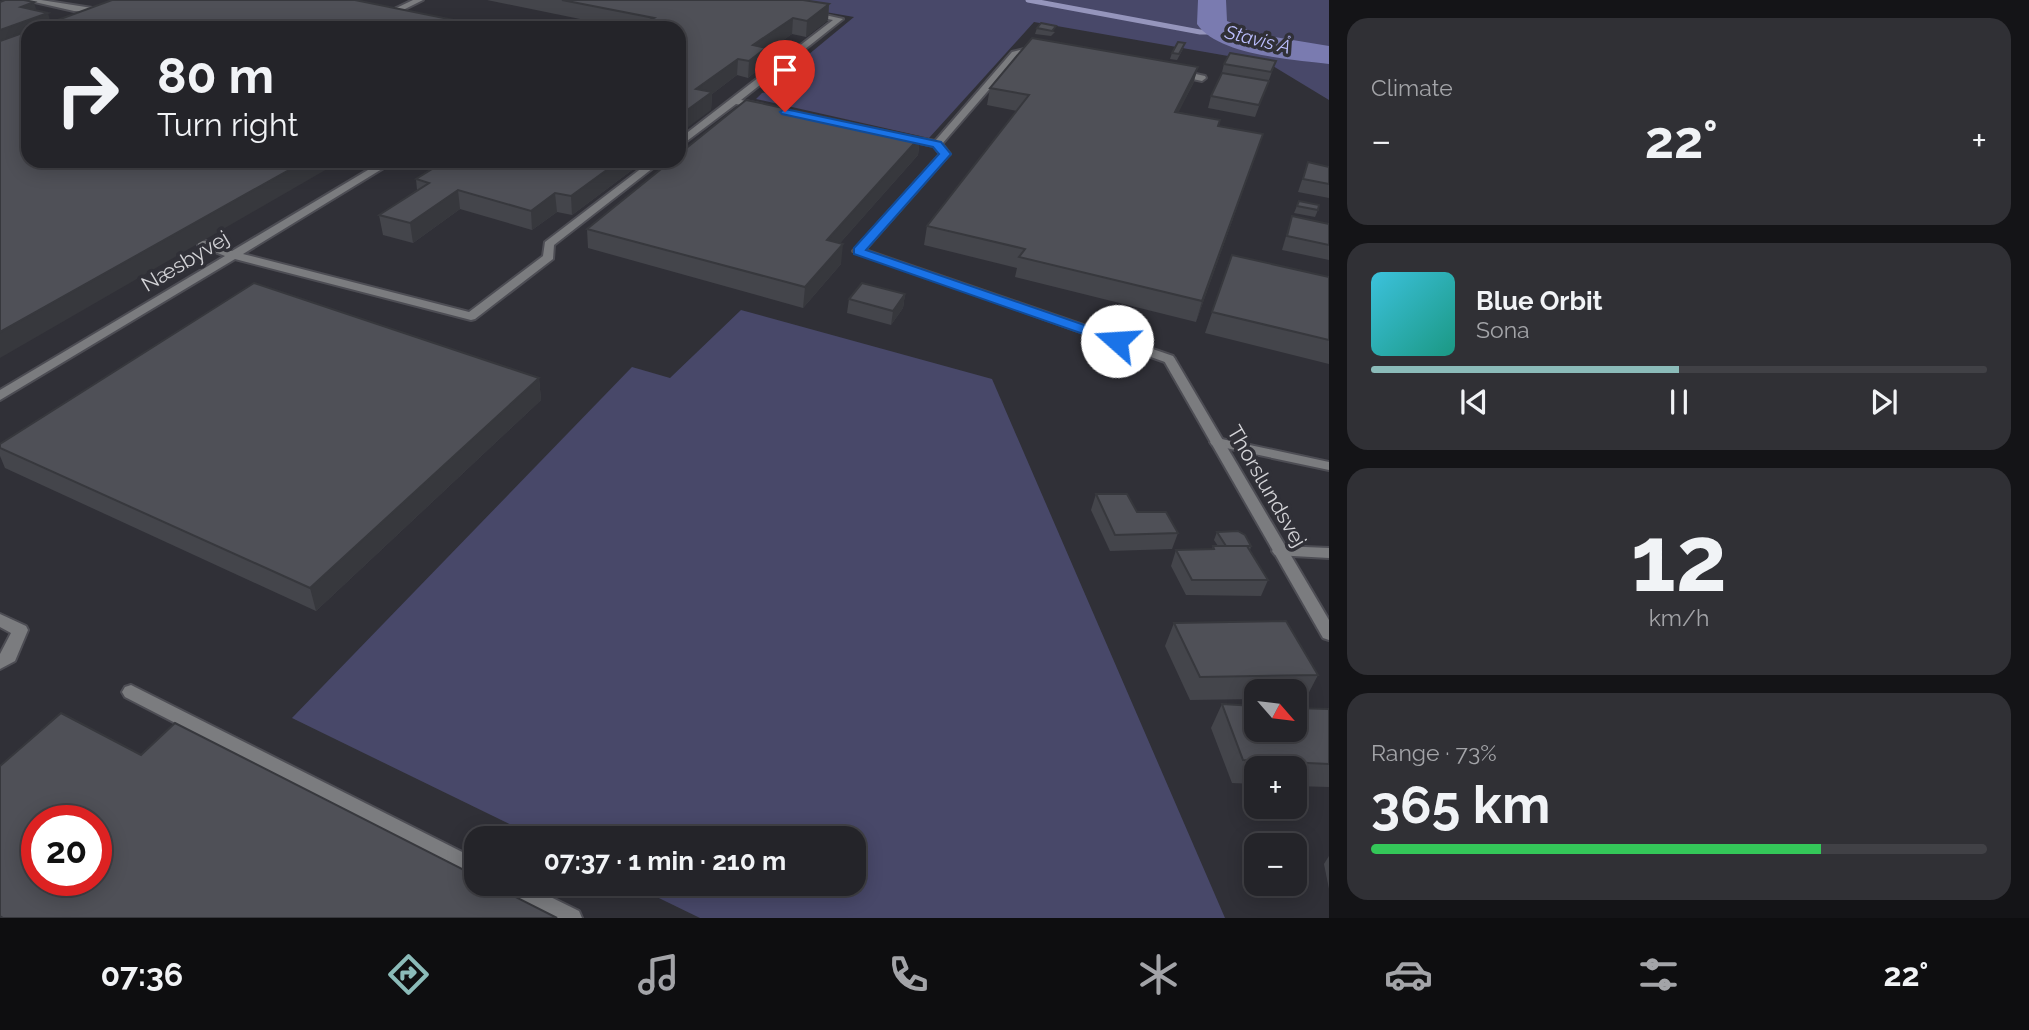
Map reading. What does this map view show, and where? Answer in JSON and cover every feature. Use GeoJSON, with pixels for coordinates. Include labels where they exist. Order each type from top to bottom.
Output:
{"type":"FeatureCollection","features":[{"type":"Feature","properties":{"kind":"street"},"geometry":{"type":"LineString","coordinates":[[22,6],[35,0],[74,9],[108,9]]}},
{"type":"Feature","properties":{"kind":"street"},"geometry":{"type":"LineString","coordinates":[[390,13],[419,0]]}},
{"type":"Feature","properties":{"kind":"street"},"geometry":{"type":"LineString","coordinates":[[376,11],[402,16]]}},
{"type":"Feature","properties":{"kind":"street"},"geometry":{"type":"LineString","coordinates":[[686,139],[839,19],[801,12]]}},
{"type":"Feature","properties":{"kind":"street"},"geometry":{"type":"LineString","coordinates":[[897,136],[937,144],[1015,54],[1035,48],[1048,51]]}},
{"type":"Feature","properties":{"kind":"street"},"geometry":{"type":"LineString","coordinates":[[1164,71],[1202,78]]}},
{"type":"Feature","properties":{"kind":"street"},"geometry":{"type":"LineString","coordinates":[[734,101],[775,110]]}},
{"type":"Feature","properties":{"kind":"street","name":"Thorslundsvej"},"geometry":{"type":"LineString","coordinates":[[937,144],[945,154],[858,251],[1169,359],[1329,634]]}},
{"type":"Feature","properties":{"kind":"street","name":"Næsbyvej"},"geometry":{"type":"LineString","coordinates":[[0,396],[378,168]]}},
{"type":"Feature","properties":{"kind":"street"},"geometry":{"type":"LineString","coordinates":[[202,243],[232,255],[471,316],[550,257],[549,244],[648,168]]}},
{"type":"Feature","properties":{"kind":"street"},"geometry":{"type":"LineString","coordinates":[[1217,442],[1329,466]]}},
{"type":"Feature","properties":{"kind":"street"},"geometry":{"type":"LineString","coordinates":[[1280,551],[1329,553]]}},
{"type":"Feature","properties":{"kind":"street"},"geometry":{"type":"LineString","coordinates":[[0,620],[20,630],[9,656],[0,663]]}},
{"type":"Feature","properties":{"kind":"street"},"geometry":{"type":"LineString","coordinates":[[131,692],[464,863]]}},
{"type":"Feature","properties":{"kind":"street"},"geometry":{"type":"LineString","coordinates":[[529,896],[572,918]]}},
{"type":"Feature","properties":{"kind":"shaded area"},"geometry":{"type":"Polygon","coordinates":[[[757,0],[1201,0],[1206,30],[1213,36],[1329,59],[1329,100],[1268,63],[1034,22],[929,138],[756,99],[762,93],[788,88],[806,72],[791,69],[854,17],[757,0]]]}},
{"type":"Feature","properties":{"kind":"shaded area"},"geometry":{"type":"Polygon","coordinates":[[[1224,0],[1329,0],[1329,51],[1233,32],[1223,25],[1224,0]]]}},
{"type":"Feature","properties":{"kind":"shaded area"},"geometry":{"type":"Polygon","coordinates":[[[741,310],[992,379],[1225,918],[700,918],[655,896],[866,896],[866,826],[513,826],[292,718],[632,367],[670,378],[741,310]]]}},
{"type":"Feature","properties":{"kind":"building"},"geometry":{"type":"Polygon","coordinates":[[[112,0],[355,0],[458,21],[55,21],[112,0]]]}},
{"type":"Feature","properties":{"kind":"building"},"geometry":{"type":"Polygon","coordinates":[[[562,0],[803,0],[829,4],[807,21],[793,18],[753,45],[766,48],[749,61],[738,59],[696,89],[712,92],[686,111],[686,21],[648,21],[654,18],[562,0]]]}},
{"type":"Feature","properties":{"kind":"building"},"geometry":{"type":"Polygon","coordinates":[[[0,2],[34,2],[21,7],[48,13],[0,30],[0,2]]]}},
{"type":"Feature","properties":{"kind":"building"},"geometry":{"type":"Polygon","coordinates":[[[1041,23],[1056,26],[1052,31],[1037,28],[1041,23]]]}},
{"type":"Feature","properties":{"kind":"building"},"geometry":{"type":"Polygon","coordinates":[[[21,34],[21,168],[293,168],[0,332],[0,41],[21,34]]]}},
{"type":"Feature","properties":{"kind":"building"},"geometry":{"type":"Polygon","coordinates":[[[1032,38],[1198,67],[1175,112],[1220,120],[1218,126],[1263,134],[1202,301],[1019,257],[1025,249],[927,226],[1029,95],[990,88],[1032,38]]]}},
{"type":"Feature","properties":{"kind":"building"},"geometry":{"type":"Polygon","coordinates":[[[1178,42],[1185,43],[1179,54],[1172,53],[1178,42]]]}},
{"type":"Feature","properties":{"kind":"building"},"geometry":{"type":"Polygon","coordinates":[[[1230,53],[1276,61],[1271,72],[1224,64],[1230,53]]]}},
{"type":"Feature","properties":{"kind":"building"},"geometry":{"type":"Polygon","coordinates":[[[1222,73],[1269,81],[1259,105],[1211,96],[1222,73]]]}},
{"type":"Feature","properties":{"kind":"building"},"geometry":{"type":"Polygon","coordinates":[[[746,100],[920,137],[827,240],[843,244],[805,287],[587,229],[662,168],[686,168],[686,148],[746,100]]]}},
{"type":"Feature","properties":{"kind":"building"},"geometry":{"type":"Polygon","coordinates":[[[1308,162],[1329,167],[1329,184],[1303,179],[1308,162]]]}},
{"type":"Feature","properties":{"kind":"building"},"geometry":{"type":"Polygon","coordinates":[[[434,168],[609,168],[571,196],[555,193],[531,211],[458,190],[410,223],[379,215],[429,183],[416,179],[434,168]]]}},
{"type":"Feature","properties":{"kind":"building"},"geometry":{"type":"Polygon","coordinates":[[[1299,201],[1319,205],[1318,210],[1297,206],[1299,201]]]}},
{"type":"Feature","properties":{"kind":"building"},"geometry":{"type":"Polygon","coordinates":[[[1292,216],[1329,224],[1329,245],[1287,236],[1292,216]]]}},
{"type":"Feature","properties":{"kind":"building"},"geometry":{"type":"Polygon","coordinates":[[[1232,255],[1329,277],[1329,340],[1212,312],[1232,255]]]}},
{"type":"Feature","properties":{"kind":"building"},"geometry":{"type":"Polygon","coordinates":[[[254,283],[539,378],[310,588],[0,448],[0,444],[254,283]]]}},
{"type":"Feature","properties":{"kind":"building"},"geometry":{"type":"Polygon","coordinates":[[[862,283],[905,294],[893,311],[849,299],[862,283]]]}},
{"type":"Feature","properties":{"kind":"building"},"geometry":{"type":"Polygon","coordinates":[[[1096,494],[1127,494],[1137,512],[1166,512],[1178,533],[1115,535],[1096,494]]]}},
{"type":"Feature","properties":{"kind":"building"},"geometry":{"type":"Polygon","coordinates":[[[1238,531],[1245,535],[1251,546],[1226,546],[1217,532],[1238,531]]]}},
{"type":"Feature","properties":{"kind":"building"},"geometry":{"type":"Polygon","coordinates":[[[1213,546],[1247,546],[1268,580],[1192,580],[1176,550],[1214,549],[1213,546]]]}},
{"type":"Feature","properties":{"kind":"building"},"geometry":{"type":"Polygon","coordinates":[[[1286,621],[1318,675],[1200,677],[1174,623],[1286,621]]]}},
{"type":"Feature","properties":{"kind":"building"},"geometry":{"type":"Polygon","coordinates":[[[1222,704],[1244,705],[1244,742],[1307,742],[1307,708],[1329,709],[1329,764],[1307,763],[1307,756],[1244,756],[1243,760],[1222,704]]]}},
{"type":"Feature","properties":{"kind":"building"},"geometry":{"type":"Polygon","coordinates":[[[61,713],[141,755],[175,723],[464,870],[464,896],[514,896],[557,918],[3,918],[0,916],[0,766],[61,713]]]}},
{"type":"Feature","properties":{"kind":"waterway"},"geometry":{"type":"LineString","coordinates":[[1028,0],[1200,32],[1220,32]]}},
{"type":"Feature","properties":{"kind":"waterway","name":"Stavis Å"},"geometry":{"type":"LineString","coordinates":[[1212,0],[1212,24],[1222,31],[1251,42],[1329,55]]}},
{"type":"Feature","properties":{"kind":"route"},"geometry":{"type":"LineString","coordinates":[[785,112],[937,144],[945,154],[858,251],[1117,341]]}}]}
